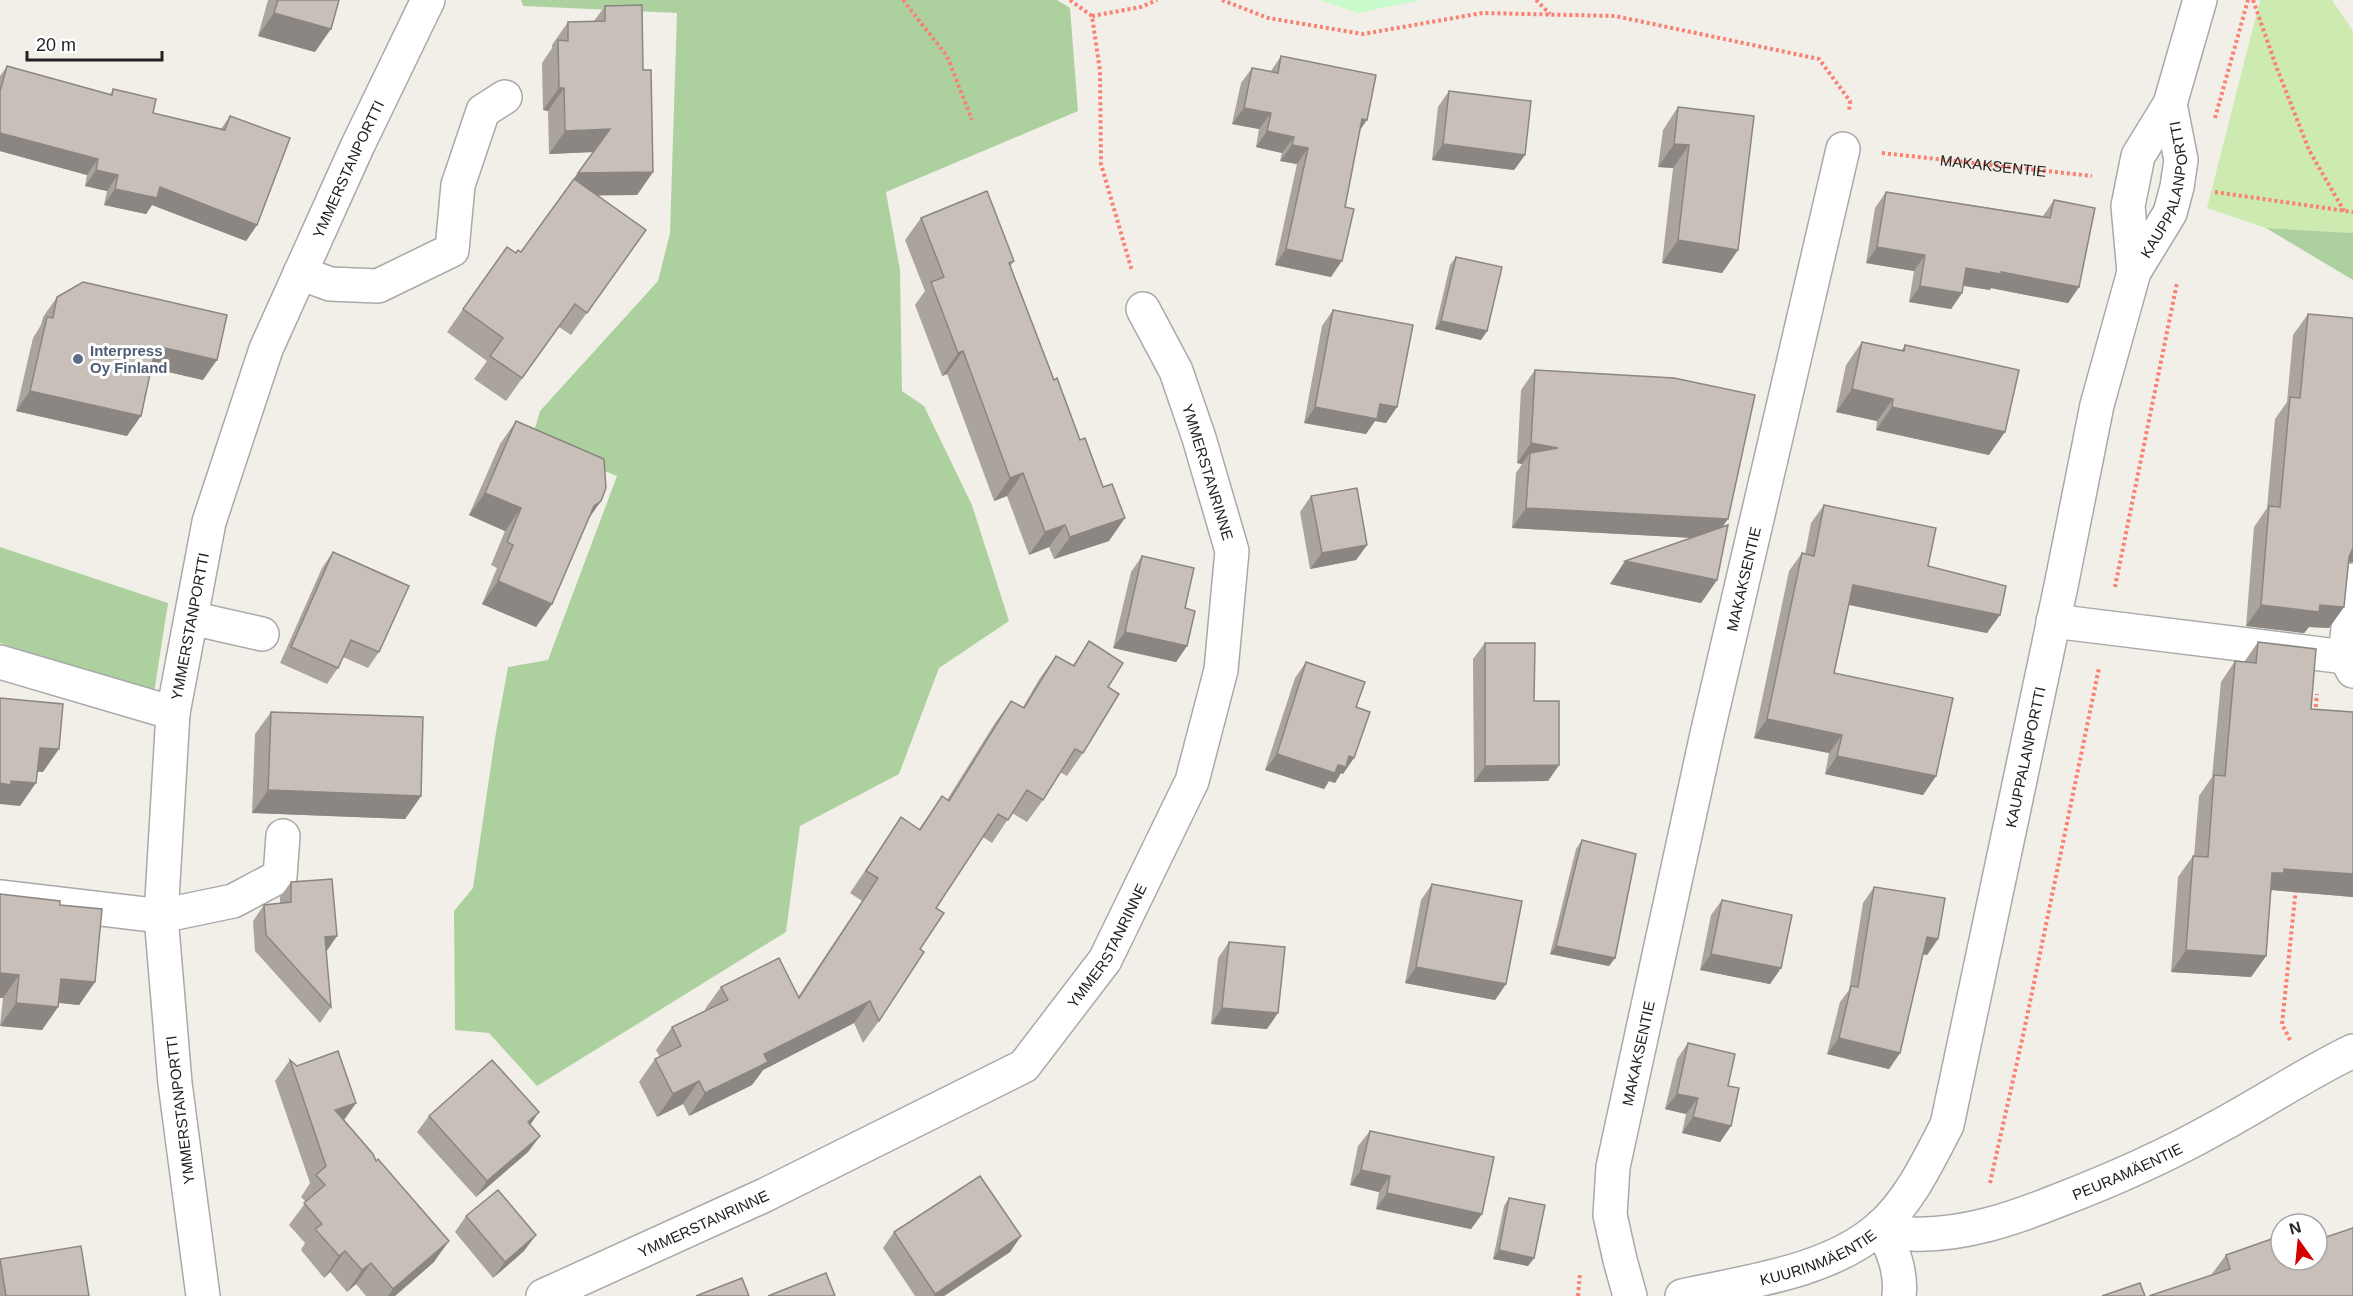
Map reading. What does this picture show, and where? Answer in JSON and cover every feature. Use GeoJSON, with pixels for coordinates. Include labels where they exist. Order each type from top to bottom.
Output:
{"type":"FeatureCollection","features":[{"type":"Feature","properties":{"kind":"street","name":"YMMERSTANPORTTI"},"geometry":{"type":"LineString","coordinates":[[203,1296],[175,1083],[161,916],[174,713],[209,522],[266,349],[357,147],[428,0]]}},
{"type":"Feature","properties":{"kind":"street","name":"KAUPPALANPORTTI"},"geometry":{"type":"LineString","coordinates":[[2134,272],[2128,206],[2138,156],[2170,104],[2200,0]]}},
{"type":"Feature","properties":{"kind":"street"},"geometry":{"type":"LineString","coordinates":[[300,273],[330,285],[378,286],[452,250],[458,185],[483,111],[505,97]]}},
{"type":"Feature","properties":{"kind":"street","name":"KAUPPALANPORTTI"},"geometry":{"type":"LineString","coordinates":[[1881,1226],[1915,1185],[1947,1125],[2097,405],[2134,272],[2170,213],[2177,188],[2181,160],[2170,104]]}},
{"type":"Feature","properties":{"kind":"street","name":"MAKAKSENTIE"},"geometry":{"type":"LineString","coordinates":[[1630,1296],[1610,1215],[1613,1167],[1704,745],[1843,149]]}},
{"type":"Feature","properties":{"kind":"street","name":"YMMERSTANRINNE"},"geometry":{"type":"LineString","coordinates":[[543,1296],[765,1195],[1024,1066],[1105,960],[1192,781],[1221,670],[1232,551],[1199,438],[1176,371],[1143,309]]}},
{"type":"Feature","properties":{"kind":"street"},"geometry":{"type":"LineString","coordinates":[[2053,621],[2340,661],[2353,580]]}},
{"type":"Feature","properties":{"kind":"street"},"geometry":{"type":"LineString","coordinates":[[191,618],[262,634]]}},
{"type":"Feature","properties":{"kind":"street"},"geometry":{"type":"LineString","coordinates":[[0,662],[174,713]]}},
{"type":"Feature","properties":{"kind":"street"},"geometry":{"type":"LineString","coordinates":[[0,897],[161,916],[233,901],[280,876],[284,836]]}},
{"type":"Feature","properties":{"kind":"street","name":"PEURAMÄENTIE"},"geometry":{"type":"LineString","coordinates":[[1881,1226],[1909,1234],[1940,1233],[1962,1230],[2031,1211],[2159,1159],[2217,1128],[2306,1075],[2353,1051]]}},
{"type":"Feature","properties":{"kind":"street"},"geometry":{"type":"LineString","coordinates":[[1881,1226],[1895,1257],[1901,1284],[1899,1296]]}},
{"type":"Feature","properties":{"kind":"street","name":"KUURINMÄENTIE"},"geometry":{"type":"LineString","coordinates":[[1682,1296],[1813,1264],[1859,1244],[1881,1226]]}},
{"type":"Feature","properties":{"kind":"path"},"geometry":{"type":"LineString","coordinates":[[903,0],[947,56],[972,120]]}},
{"type":"Feature","properties":{"kind":"path"},"geometry":{"type":"LineString","coordinates":[[1070,0],[1092,16],[1100,71],[1101,164],[1143,309]]}},
{"type":"Feature","properties":{"kind":"path"},"geometry":{"type":"LineString","coordinates":[[1092,16],[1141,7],[1157,0]]}},
{"type":"Feature","properties":{"kind":"path"},"geometry":{"type":"LineString","coordinates":[[1222,0],[1268,18],[1363,34],[1482,13],[1615,16],[1819,59],[1850,101],[1843,149]]}},
{"type":"Feature","properties":{"kind":"path"},"geometry":{"type":"LineString","coordinates":[[1536,0],[1550,14]]}},
{"type":"Feature","properties":{"kind":"path"},"geometry":{"type":"LineString","coordinates":[[2253,0],[2309,150],[2344,211]]}},
{"type":"Feature","properties":{"kind":"path","name":"MAKAKSENTIE"},"geometry":{"type":"LineString","coordinates":[[1843,149],[2132,181]]}},
{"type":"Feature","properties":{"kind":"path"},"geometry":{"type":"LineString","coordinates":[[2209,191],[2353,212]]}},
{"type":"Feature","properties":{"kind":"path"},"geometry":{"type":"LineString","coordinates":[[2314,714],[2340,661]]}},
{"type":"Feature","properties":{"kind":"path"},"geometry":{"type":"LineString","coordinates":[[2297,881],[2282,1024],[2306,1075]]}},
{"type":"Feature","properties":{"kind":"green space"},"geometry":{"type":"Polygon","coordinates":[[[521,0],[1057,0],[1070,8],[1078,111],[886,192],[900,270],[902,391],[924,406],[972,505],[1009,621],[939,668],[899,774],[800,826],[786,932],[537,1086],[489,1033],[455,1030],[454,911],[473,888],[508,667],[548,660],[617,476],[531,442],[540,411],[658,281],[670,233],[677,13],[523,6],[521,0]]]}},
{"type":"Feature","properties":{"kind":"green space"},"geometry":{"type":"Polygon","coordinates":[[[1319,0],[1421,0],[1358,13],[1319,0]]]}},
{"type":"Feature","properties":{"kind":"green space"},"geometry":{"type":"Polygon","coordinates":[[[2260,0],[2332,0],[2353,31],[2353,233],[2266,228],[2207,208],[2260,0]]]}},
{"type":"Feature","properties":{"kind":"green space"},"geometry":{"type":"Polygon","coordinates":[[[2266,228],[2353,233],[2353,280],[2266,228]]]}},
{"type":"Feature","properties":{"kind":"green space"},"geometry":{"type":"Polygon","coordinates":[[[0,547],[168,603],[154,693],[0,643],[0,547]]]}},
{"type":"Feature","properties":{"kind":"building"},"geometry":{"type":"Polygon","coordinates":[[[278,0],[339,0],[331,29],[274,13],[278,0]]]}},
{"type":"Feature","properties":{"kind":"building"},"geometry":{"type":"Polygon","coordinates":[[[642,5],[643,70],[651,70],[653,172],[578,173],[610,129],[565,131],[564,88],[559,88],[558,40],[568,41],[568,22],[605,21],[605,6],[642,5]]]}},
{"type":"Feature","properties":{"kind":"building"},"geometry":{"type":"Polygon","coordinates":[[[1281,56],[1376,75],[1367,120],[1362,119],[1345,207],[1354,209],[1342,261],[1286,249],[1308,148],[1292,145],[1294,137],[1267,131],[1271,113],[1244,108],[1252,68],[1278,73],[1281,56]]]}},
{"type":"Feature","properties":{"kind":"building"},"geometry":{"type":"Polygon","coordinates":[[[7,66],[112,95],[113,89],[156,99],[153,113],[225,130],[230,116],[290,138],[257,225],[160,187],[157,198],[115,189],[118,175],[96,170],[98,159],[0,133],[0,91],[7,66]]]}},
{"type":"Feature","properties":{"kind":"building"},"geometry":{"type":"Polygon","coordinates":[[[1449,91],[1531,101],[1525,155],[1443,144],[1449,91]]]}},
{"type":"Feature","properties":{"kind":"building"},"geometry":{"type":"Polygon","coordinates":[[[1678,107],[1754,116],[1738,250],[1678,240],[1689,145],[1674,144],[1678,107]]]}},
{"type":"Feature","properties":{"kind":"building"},"geometry":{"type":"Polygon","coordinates":[[[574,179],[646,230],[587,313],[575,304],[522,378],[490,356],[503,338],[463,309],[507,247],[516,253],[518,250],[521,252],[574,179]]]}},
{"type":"Feature","properties":{"kind":"building"},"geometry":{"type":"Polygon","coordinates":[[[987,191],[1014,261],[1009,263],[1054,380],[1057,378],[1080,440],[1085,438],[1103,487],[1112,484],[1125,518],[1070,537],[1065,525],[1045,532],[1023,473],[1010,478],[963,351],[958,353],[931,282],[944,277],[921,218],[987,191]]]}},
{"type":"Feature","properties":{"kind":"building"},"geometry":{"type":"Polygon","coordinates":[[[1886,192],[2050,218],[2054,200],[2095,208],[2079,287],[2001,272],[2001,274],[1966,268],[1962,293],[1920,286],[1925,255],[1877,247],[1886,192]]]}},
{"type":"Feature","properties":{"kind":"building"},"geometry":{"type":"Polygon","coordinates":[[[1456,257],[1502,267],[1487,331],[1441,321],[1456,257]]]}},
{"type":"Feature","properties":{"kind":"building"},"geometry":{"type":"Polygon","coordinates":[[[83,282],[227,315],[217,360],[156,346],[141,416],[30,391],[47,317],[53,318],[57,297],[83,282]]]}},
{"type":"Feature","properties":{"kind":"building"},"geometry":{"type":"Polygon","coordinates":[[[1333,310],[1413,325],[1397,407],[1380,404],[1377,419],[1315,407],[1333,310]]]}},
{"type":"Feature","properties":{"kind":"building"},"geometry":{"type":"Polygon","coordinates":[[[2308,314],[2353,318],[2353,548],[2349,557],[2344,607],[2320,605],[2319,612],[2261,605],[2269,506],[2280,507],[2290,397],[2300,398],[2308,314]]]}},
{"type":"Feature","properties":{"kind":"building"},"geometry":{"type":"Polygon","coordinates":[[[1862,342],[1904,351],[1905,345],[2019,370],[2005,432],[1892,407],[1893,399],[1852,389],[1862,342]]]}},
{"type":"Feature","properties":{"kind":"building"},"geometry":{"type":"Polygon","coordinates":[[[1535,370],[1674,378],[1755,395],[1728,519],[1526,508],[1530,453],[1558,448],[1531,443],[1535,370]]]}},
{"type":"Feature","properties":{"kind":"building"},"geometry":{"type":"Polygon","coordinates":[[[516,421],[604,459],[606,488],[601,501],[594,506],[552,604],[498,581],[513,545],[507,542],[521,508],[485,493],[516,421]]]}},
{"type":"Feature","properties":{"kind":"building"},"geometry":{"type":"Polygon","coordinates":[[[1357,488],[1367,545],[1322,553],[1311,496],[1357,488]]]}},
{"type":"Feature","properties":{"kind":"building"},"geometry":{"type":"Polygon","coordinates":[[[1824,505],[1936,528],[1928,566],[2006,586],[2000,615],[1853,585],[1834,673],[1953,698],[1936,776],[1837,756],[1842,735],[1767,719],[1802,553],[1814,556],[1824,505]]]}},
{"type":"Feature","properties":{"kind":"building"},"geometry":{"type":"Polygon","coordinates":[[[1728,525],[1717,580],[1625,561],[1728,525]]]}},
{"type":"Feature","properties":{"kind":"building"},"geometry":{"type":"Polygon","coordinates":[[[333,552],[409,586],[379,652],[351,640],[338,668],[291,647],[333,552]]]}},
{"type":"Feature","properties":{"kind":"building"},"geometry":{"type":"Polygon","coordinates":[[[1142,556],[1194,568],[1185,608],[1195,611],[1187,646],[1125,632],[1142,556]]]}},
{"type":"Feature","properties":{"kind":"building"},"geometry":{"type":"Polygon","coordinates":[[[1089,641],[1123,663],[1108,687],[1119,694],[1083,753],[1075,749],[1043,800],[1027,790],[1008,820],[998,814],[936,908],[944,913],[920,949],[924,952],[879,1021],[870,1001],[764,1054],[768,1062],[705,1093],[699,1081],[673,1094],[655,1059],[681,1046],[672,1027],[728,1000],[721,987],[779,958],[799,998],[878,878],[866,871],[901,817],[920,830],[942,796],[949,801],[1011,701],[1024,708],[1056,656],[1074,666],[1089,641]]]}},
{"type":"Feature","properties":{"kind":"building"},"geometry":{"type":"Polygon","coordinates":[[[2258,642],[2316,649],[2311,709],[2353,712],[2353,874],[2284,869],[2284,873],[2272,873],[2266,956],[2186,950],[2193,856],[2208,857],[2214,775],[2225,776],[2235,661],[2256,663],[2258,642]]]}},
{"type":"Feature","properties":{"kind":"building"},"geometry":{"type":"Polygon","coordinates":[[[1485,643],[1535,643],[1534,701],[1559,701],[1559,765],[1485,766],[1485,643]]]}},
{"type":"Feature","properties":{"kind":"building"},"geometry":{"type":"Polygon","coordinates":[[[1306,662],[1365,682],[1356,707],[1370,712],[1354,758],[1349,756],[1346,767],[1338,765],[1335,773],[1277,754],[1306,662]]]}},
{"type":"Feature","properties":{"kind":"building"},"geometry":{"type":"Polygon","coordinates":[[[0,698],[63,704],[59,749],[40,748],[36,783],[11,781],[11,785],[0,783],[0,698]]]}},
{"type":"Feature","properties":{"kind":"building"},"geometry":{"type":"Polygon","coordinates":[[[271,712],[423,717],[421,796],[268,790],[271,712]]]}},
{"type":"Feature","properties":{"kind":"building"},"geometry":{"type":"Polygon","coordinates":[[[1582,840],[1636,854],[1615,958],[1556,946],[1582,840]]]}},
{"type":"Feature","properties":{"kind":"building"},"geometry":{"type":"Polygon","coordinates":[[[332,879],[337,936],[325,937],[331,1007],[266,935],[264,905],[291,902],[291,882],[332,879]]]}},
{"type":"Feature","properties":{"kind":"building"},"geometry":{"type":"Polygon","coordinates":[[[1432,884],[1522,901],[1506,984],[1416,967],[1432,884]]]}},
{"type":"Feature","properties":{"kind":"building"},"geometry":{"type":"Polygon","coordinates":[[[1874,887],[1945,898],[1938,939],[1927,937],[1900,1053],[1839,1038],[1851,986],[1858,987],[1874,887]]]}},
{"type":"Feature","properties":{"kind":"building"},"geometry":{"type":"Polygon","coordinates":[[[0,894],[60,901],[60,905],[102,909],[95,982],[61,979],[58,1007],[16,1003],[19,975],[0,973],[0,894]]]}},
{"type":"Feature","properties":{"kind":"building"},"geometry":{"type":"Polygon","coordinates":[[[1722,900],[1792,915],[1781,968],[1711,954],[1722,900]]]}},
{"type":"Feature","properties":{"kind":"building"},"geometry":{"type":"Polygon","coordinates":[[[1229,942],[1285,947],[1278,1013],[1222,1008],[1229,942]]]}},
{"type":"Feature","properties":{"kind":"building"},"geometry":{"type":"Polygon","coordinates":[[[1688,1043],[1735,1054],[1728,1086],[1739,1088],[1731,1126],[1693,1117],[1698,1098],[1677,1094],[1688,1043]]]}},
{"type":"Feature","properties":{"kind":"building"},"geometry":{"type":"Polygon","coordinates":[[[338,1051],[356,1103],[335,1110],[373,1154],[376,1161],[378,1159],[449,1241],[393,1289],[371,1263],[362,1270],[345,1251],[339,1256],[315,1229],[322,1224],[304,1203],[325,1185],[316,1175],[326,1166],[290,1060],[297,1066],[338,1051]]]}},
{"type":"Feature","properties":{"kind":"building"},"geometry":{"type":"Polygon","coordinates":[[[492,1060],[539,1112],[528,1122],[540,1136],[487,1181],[429,1116],[492,1060]]]}},
{"type":"Feature","properties":{"kind":"building"},"geometry":{"type":"Polygon","coordinates":[[[1370,1131],[1494,1157],[1482,1214],[1387,1193],[1390,1176],[1361,1170],[1370,1131]]]}},
{"type":"Feature","properties":{"kind":"building"},"geometry":{"type":"Polygon","coordinates":[[[980,1176],[1021,1236],[935,1294],[894,1232],[980,1176]]]}},
{"type":"Feature","properties":{"kind":"building"},"geometry":{"type":"Polygon","coordinates":[[[498,1190],[536,1235],[505,1262],[466,1216],[498,1190]]]}},
{"type":"Feature","properties":{"kind":"building"},"geometry":{"type":"Polygon","coordinates":[[[1509,1198],[1545,1205],[1534,1258],[1499,1250],[1509,1198]]]}},
{"type":"Feature","properties":{"kind":"building"},"geometry":{"type":"Polygon","coordinates":[[[2353,1228],[2353,1296],[2149,1296],[2230,1269],[2226,1255],[2269,1240],[2269,1272],[2329,1272],[2329,1236],[2353,1228]]]}},
{"type":"Feature","properties":{"kind":"building"},"geometry":{"type":"Polygon","coordinates":[[[81,1246],[89,1296],[6,1296],[0,1259],[81,1246]]]}},
{"type":"Feature","properties":{"kind":"building"},"geometry":{"type":"Polygon","coordinates":[[[826,1273],[835,1296],[768,1296],[826,1273]]]}},
{"type":"Feature","properties":{"kind":"building"},"geometry":{"type":"Polygon","coordinates":[[[742,1278],[749,1296],[696,1296],[742,1278]]]}},
{"type":"Feature","properties":{"kind":"building"},"geometry":{"type":"Polygon","coordinates":[[[2140,1283],[2145,1296],[2102,1296],[2140,1283]]]}},
{"type":"Feature","properties":{"kind":"place","name":"Interpress Oy Finland"},"geometry":{"type":"Point","coordinates":[78,359]}}]}
